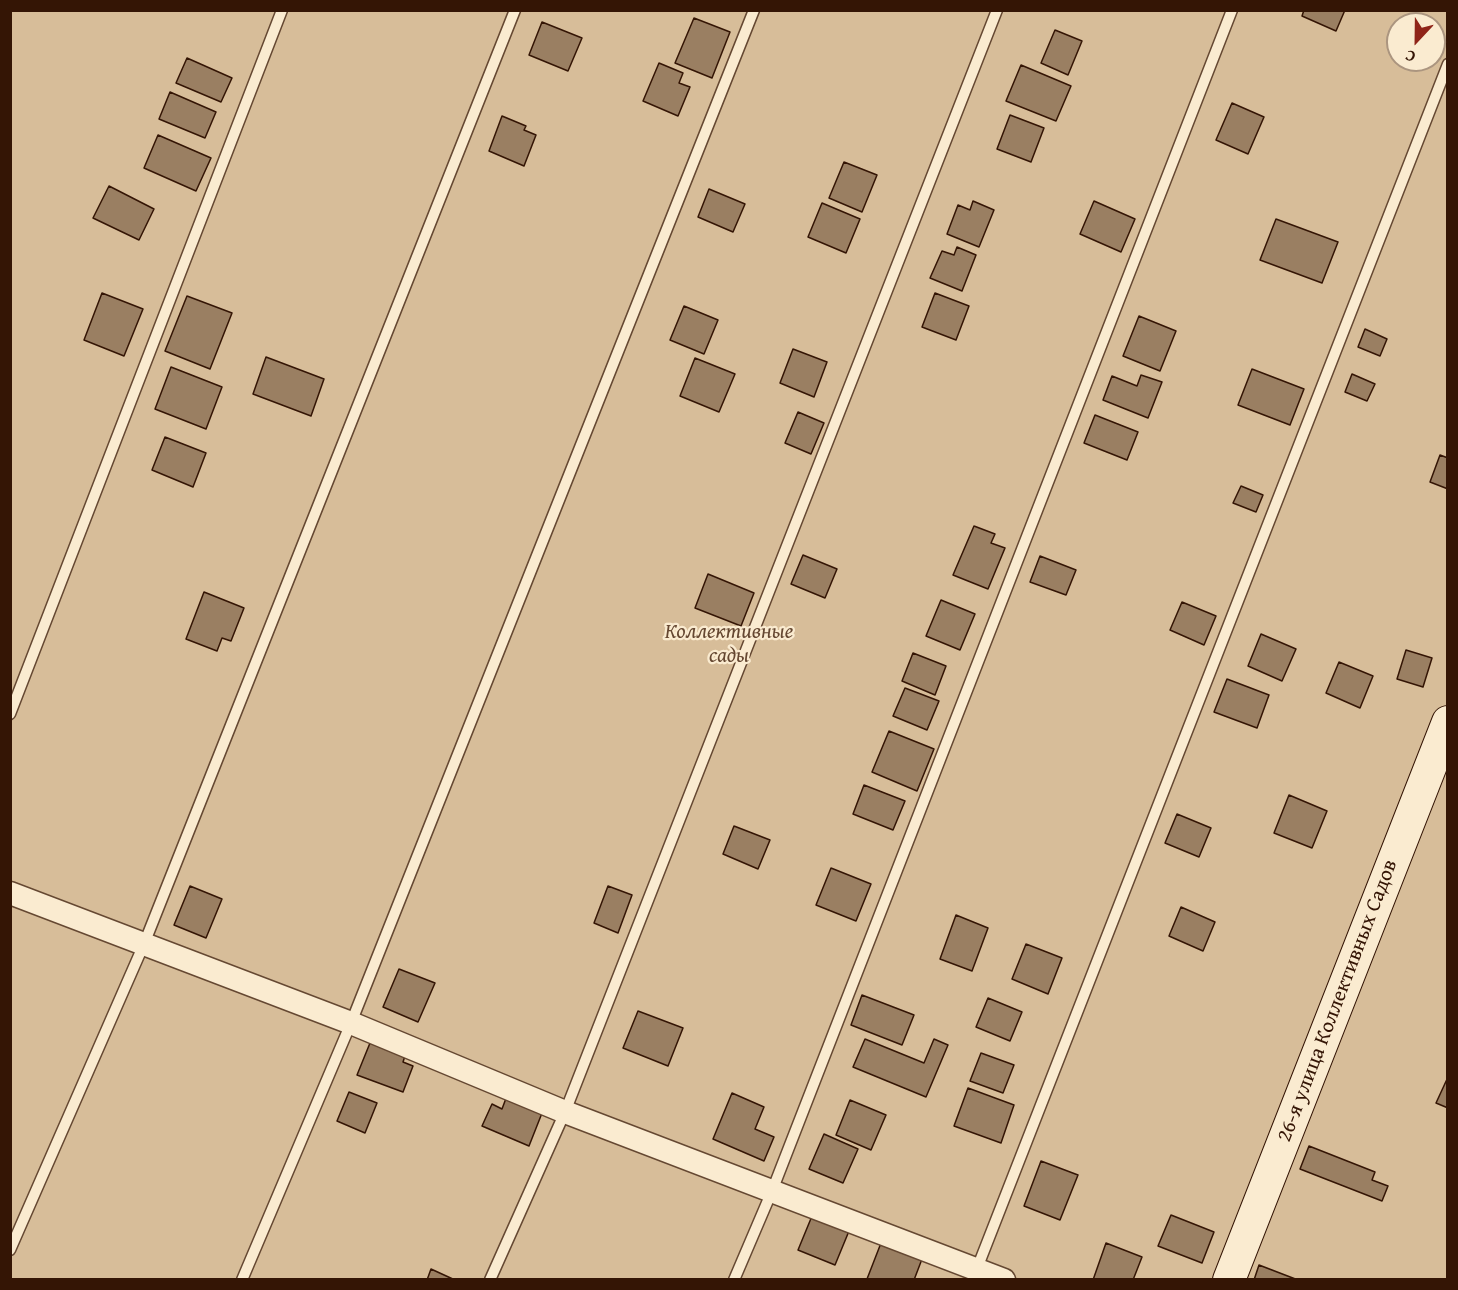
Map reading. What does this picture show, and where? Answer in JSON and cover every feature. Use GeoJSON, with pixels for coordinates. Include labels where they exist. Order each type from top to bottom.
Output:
{"type":"FeatureCollection","features":[{"type":"Feature","properties":{"kind":"main road","name":"26-я улица Коллективных Садов"},"geometry":{"type":"LineString","coordinates":[[1229,1280],[1448,722]]}},
{"type":"Feature","properties":{"kind":"street"},"geometry":{"type":"LineString","coordinates":[[10,893],[351,1023],[565,1112],[772,1191],[975,1274],[1004,1280]]}},
{"type":"Feature","properties":{"kind":"lane"},"geometry":{"type":"LineString","coordinates":[[10,714],[282,10]]}},
{"type":"Feature","properties":{"kind":"lane"},"geometry":{"type":"LineString","coordinates":[[10,1250],[144,944],[515,10]]}},
{"type":"Feature","properties":{"kind":"lane"},"geometry":{"type":"LineString","coordinates":[[242,1280],[351,1023],[754,10]]}},
{"type":"Feature","properties":{"kind":"lane"},"geometry":{"type":"LineString","coordinates":[[490,1280],[565,1112],[997,10]]}},
{"type":"Feature","properties":{"kind":"lane"},"geometry":{"type":"LineString","coordinates":[[734,1280],[772,1191],[1232,10]]}},
{"type":"Feature","properties":{"kind":"lane"},"geometry":{"type":"LineString","coordinates":[[975,1274],[1448,64]]}},
{"type":"Feature","properties":{"kind":"green space","name":"Коллективные сады"},"geometry":{"type":"Polygon","coordinates":[[[11,11],[1447,11],[1447,1279],[11,1279],[11,11]]]}},
{"type":"Feature","properties":{"kind":"building"},"geometry":{"type":"Polygon","coordinates":[[[1304,10],[1345,10],[1336,31],[1302,16],[1304,10]]]}},
{"type":"Feature","properties":{"kind":"building"},"geometry":{"type":"Polygon","coordinates":[[[694,18],[730,32],[712,78],[675,63],[694,18]]]}},
{"type":"Feature","properties":{"kind":"building"},"geometry":{"type":"Polygon","coordinates":[[[542,22],[582,38],[568,71],[529,55],[542,22]]]}},
{"type":"Feature","properties":{"kind":"building"},"geometry":{"type":"Polygon","coordinates":[[[1055,30],[1082,41],[1068,75],[1041,63],[1055,30]]]}},
{"type":"Feature","properties":{"kind":"building"},"geometry":{"type":"Polygon","coordinates":[[[187,58],[232,78],[221,102],[176,83],[187,58]]]}},
{"type":"Feature","properties":{"kind":"building"},"geometry":{"type":"Polygon","coordinates":[[[659,63],[683,73],[679,83],[690,87],[678,116],[643,101],[659,63]]]}},
{"type":"Feature","properties":{"kind":"building"},"geometry":{"type":"Polygon","coordinates":[[[1021,65],[1071,86],[1056,121],[1006,101],[1021,65]]]}},
{"type":"Feature","properties":{"kind":"building"},"geometry":{"type":"Polygon","coordinates":[[[170,92],[216,112],[205,138],[159,119],[170,92]]]}},
{"type":"Feature","properties":{"kind":"building"},"geometry":{"type":"Polygon","coordinates":[[[1232,103],[1264,117],[1248,154],[1216,140],[1232,103]]]}},
{"type":"Feature","properties":{"kind":"building"},"geometry":{"type":"Polygon","coordinates":[[[1010,115],[1044,128],[1031,162],[997,149],[1010,115]]]}},
{"type":"Feature","properties":{"kind":"building"},"geometry":{"type":"Polygon","coordinates":[[[502,116],[526,126],[524,130],[536,135],[524,166],[489,151],[502,116]]]}},
{"type":"Feature","properties":{"kind":"building"},"geometry":{"type":"Polygon","coordinates":[[[158,135],[211,158],[196,191],[144,168],[158,135]]]}},
{"type":"Feature","properties":{"kind":"building"},"geometry":{"type":"Polygon","coordinates":[[[844,162],[877,175],[862,212],[829,198],[844,162]]]}},
{"type":"Feature","properties":{"kind":"building"},"geometry":{"type":"Polygon","coordinates":[[[109,186],[154,209],[139,240],[93,218],[109,186]]]}},
{"type":"Feature","properties":{"kind":"building"},"geometry":{"type":"Polygon","coordinates":[[[709,189],[745,204],[733,232],[698,217],[709,189]]]}},
{"type":"Feature","properties":{"kind":"building"},"geometry":{"type":"Polygon","coordinates":[[[973,201],[994,210],[979,247],[947,234],[958,205],[970,210],[973,201]]]}},
{"type":"Feature","properties":{"kind":"building"},"geometry":{"type":"Polygon","coordinates":[[[1094,201],[1135,219],[1121,252],[1080,234],[1094,201]]]}},
{"type":"Feature","properties":{"kind":"building"},"geometry":{"type":"Polygon","coordinates":[[[822,203],[860,219],[846,253],[808,237],[822,203]]]}},
{"type":"Feature","properties":{"kind":"building"},"geometry":{"type":"Polygon","coordinates":[[[1276,219],[1338,242],[1322,283],[1260,260],[1276,219]]]}},
{"type":"Feature","properties":{"kind":"building"},"geometry":{"type":"Polygon","coordinates":[[[957,247],[976,255],[962,291],[930,278],[942,251],[954,255],[957,247]]]}},
{"type":"Feature","properties":{"kind":"building"},"geometry":{"type":"Polygon","coordinates":[[[102,293],[143,309],[124,356],[84,340],[102,293]]]}},
{"type":"Feature","properties":{"kind":"building"},"geometry":{"type":"Polygon","coordinates":[[[935,293],[969,306],[956,340],[922,327],[935,293]]]}},
{"type":"Feature","properties":{"kind":"building"},"geometry":{"type":"Polygon","coordinates":[[[187,296],[232,313],[210,369],[165,351],[187,296]]]}},
{"type":"Feature","properties":{"kind":"building"},"geometry":{"type":"Polygon","coordinates":[[[684,306],[718,320],[704,354],[670,340],[684,306]]]}},
{"type":"Feature","properties":{"kind":"building"},"geometry":{"type":"Polygon","coordinates":[[[1139,316],[1176,331],[1160,371],[1123,356],[1139,316]]]}},
{"type":"Feature","properties":{"kind":"building"},"geometry":{"type":"Polygon","coordinates":[[[1365,329],[1387,339],[1380,356],[1358,347],[1365,329]]]}},
{"type":"Feature","properties":{"kind":"building"},"geometry":{"type":"Polygon","coordinates":[[[793,349],[827,362],[814,397],[780,383],[793,349]]]}},
{"type":"Feature","properties":{"kind":"building"},"geometry":{"type":"Polygon","coordinates":[[[266,357],[324,379],[311,416],[253,394],[266,357]]]}},
{"type":"Feature","properties":{"kind":"building"},"geometry":{"type":"Polygon","coordinates":[[[695,358],[735,374],[719,412],[680,396],[695,358]]]}},
{"type":"Feature","properties":{"kind":"building"},"geometry":{"type":"Polygon","coordinates":[[[171,367],[222,387],[206,429],[155,409],[171,367]]]}},
{"type":"Feature","properties":{"kind":"building"},"geometry":{"type":"Polygon","coordinates":[[[1252,369],[1304,389],[1290,425],[1238,405],[1252,369]]]}},
{"type":"Feature","properties":{"kind":"building"},"geometry":{"type":"Polygon","coordinates":[[[1352,374],[1375,384],[1367,401],[1345,392],[1352,374]]]}},
{"type":"Feature","properties":{"kind":"building"},"geometry":{"type":"Polygon","coordinates":[[[1141,375],[1162,382],[1148,418],[1103,400],[1112,376],[1137,386],[1141,375]]]}},
{"type":"Feature","properties":{"kind":"building"},"geometry":{"type":"Polygon","coordinates":[[[798,412],[824,423],[811,454],[785,443],[798,412]]]}},
{"type":"Feature","properties":{"kind":"building"},"geometry":{"type":"Polygon","coordinates":[[[1095,415],[1138,432],[1127,460],[1084,443],[1095,415]]]}},
{"type":"Feature","properties":{"kind":"building"},"geometry":{"type":"Polygon","coordinates":[[[165,437],[206,453],[193,487],[152,470],[165,437]]]}},
{"type":"Feature","properties":{"kind":"building"},"geometry":{"type":"Polygon","coordinates":[[[1440,455],[1448,458],[1448,489],[1430,482],[1440,455]]]}},
{"type":"Feature","properties":{"kind":"building"},"geometry":{"type":"Polygon","coordinates":[[[1241,486],[1263,495],[1256,512],[1233,503],[1241,486]]]}},
{"type":"Feature","properties":{"kind":"building"},"geometry":{"type":"Polygon","coordinates":[[[974,526],[995,534],[991,543],[1005,548],[988,589],[953,575],[974,526]]]}},
{"type":"Feature","properties":{"kind":"building"},"geometry":{"type":"Polygon","coordinates":[[[803,555],[837,569],[825,598],[791,584],[803,555]]]}},
{"type":"Feature","properties":{"kind":"building"},"geometry":{"type":"Polygon","coordinates":[[[1040,556],[1076,570],[1066,595],[1030,582],[1040,556]]]}},
{"type":"Feature","properties":{"kind":"building"},"geometry":{"type":"Polygon","coordinates":[[[708,574],[754,593],[741,626],[695,608],[708,574]]]}},
{"type":"Feature","properties":{"kind":"building"},"geometry":{"type":"Polygon","coordinates":[[[204,592],[244,608],[231,641],[222,638],[217,651],[186,639],[204,592]]]}},
{"type":"Feature","properties":{"kind":"building"},"geometry":{"type":"Polygon","coordinates":[[[941,600],[975,614],[960,650],[926,636],[941,600]]]}},
{"type":"Feature","properties":{"kind":"building"},"geometry":{"type":"Polygon","coordinates":[[[1182,602],[1216,616],[1204,645],[1170,630],[1182,602]]]}},
{"type":"Feature","properties":{"kind":"building"},"geometry":{"type":"Polygon","coordinates":[[[1261,634],[1296,649],[1282,681],[1248,666],[1261,634]]]}},
{"type":"Feature","properties":{"kind":"building"},"geometry":{"type":"Polygon","coordinates":[[[1406,650],[1432,658],[1423,687],[1397,679],[1406,650]]]}},
{"type":"Feature","properties":{"kind":"building"},"geometry":{"type":"Polygon","coordinates":[[[913,653],[946,666],[935,695],[902,681],[913,653]]]}},
{"type":"Feature","properties":{"kind":"building"},"geometry":{"type":"Polygon","coordinates":[[[1339,662],[1373,676],[1360,708],[1326,693],[1339,662]]]}},
{"type":"Feature","properties":{"kind":"building"},"geometry":{"type":"Polygon","coordinates":[[[1227,679],[1269,695],[1257,728],[1214,712],[1227,679]]]}},
{"type":"Feature","properties":{"kind":"building"},"geometry":{"type":"Polygon","coordinates":[[[905,688],[939,701],[927,730],[893,716],[905,688]]]}},
{"type":"Feature","properties":{"kind":"building"},"geometry":{"type":"Polygon","coordinates":[[[889,731],[934,749],[917,791],[872,772],[889,731]]]}},
{"type":"Feature","properties":{"kind":"building"},"geometry":{"type":"Polygon","coordinates":[[[864,785],[905,801],[893,830],[853,814],[864,785]]]}},
{"type":"Feature","properties":{"kind":"building"},"geometry":{"type":"Polygon","coordinates":[[[1289,795],[1327,811],[1312,848],[1274,833],[1289,795]]]}},
{"type":"Feature","properties":{"kind":"building"},"geometry":{"type":"Polygon","coordinates":[[[1177,814],[1211,828],[1199,857],[1165,843],[1177,814]]]}},
{"type":"Feature","properties":{"kind":"building"},"geometry":{"type":"Polygon","coordinates":[[[734,826],[770,840],[758,869],[723,854],[734,826]]]}},
{"type":"Feature","properties":{"kind":"building"},"geometry":{"type":"Polygon","coordinates":[[[831,868],[871,884],[856,921],[816,905],[831,868]]]}},
{"type":"Feature","properties":{"kind":"building"},"geometry":{"type":"Polygon","coordinates":[[[190,886],[222,899],[206,938],[174,925],[190,886]]]}},
{"type":"Feature","properties":{"kind":"building"},"geometry":{"type":"Polygon","coordinates":[[[608,886],[632,895],[618,933],[594,923],[608,886]]]}},
{"type":"Feature","properties":{"kind":"building"},"geometry":{"type":"Polygon","coordinates":[[[1181,907],[1215,922],[1203,951],[1169,936],[1181,907]]]}},
{"type":"Feature","properties":{"kind":"building"},"geometry":{"type":"Polygon","coordinates":[[[956,915],[988,928],[972,971],[940,959],[956,915]]]}},
{"type":"Feature","properties":{"kind":"building"},"geometry":{"type":"Polygon","coordinates":[[[1026,944],[1062,958],[1048,994],[1012,979],[1026,944]]]}},
{"type":"Feature","properties":{"kind":"building"},"geometry":{"type":"Polygon","coordinates":[[[399,969],[435,983],[418,1022],[383,1007],[399,969]]]}},
{"type":"Feature","properties":{"kind":"building"},"geometry":{"type":"Polygon","coordinates":[[[862,995],[914,1015],[902,1045],[851,1025],[862,995]]]}},
{"type":"Feature","properties":{"kind":"building"},"geometry":{"type":"Polygon","coordinates":[[[988,998],[1022,1012],[1010,1041],[976,1027],[988,998]]]}},
{"type":"Feature","properties":{"kind":"building"},"geometry":{"type":"Polygon","coordinates":[[[638,1011],[683,1028],[668,1066],[623,1048],[638,1011]]]}},
{"type":"Feature","properties":{"kind":"building"},"geometry":{"type":"Polygon","coordinates":[[[865,1039],[924,1063],[934,1039],[948,1045],[926,1097],[853,1067],[865,1039]]]}},
{"type":"Feature","properties":{"kind":"building"},"geometry":{"type":"Polygon","coordinates":[[[370,1043],[405,1056],[403,1062],[413,1066],[403,1092],[357,1075],[370,1043]]]}},
{"type":"Feature","properties":{"kind":"building"},"geometry":{"type":"Polygon","coordinates":[[[981,1053],[1014,1065],[1003,1093],[970,1081],[981,1053]]]}},
{"type":"Feature","properties":{"kind":"building"},"geometry":{"type":"Polygon","coordinates":[[[1448,1077],[1448,1108],[1436,1103],[1448,1077]]]}},
{"type":"Feature","properties":{"kind":"building"},"geometry":{"type":"Polygon","coordinates":[[[968,1088],[1014,1105],[1001,1143],[954,1126],[968,1088]]]}},
{"type":"Feature","properties":{"kind":"building"},"geometry":{"type":"Polygon","coordinates":[[[349,1092],[377,1103],[365,1133],[337,1121],[349,1092]]]}},
{"type":"Feature","properties":{"kind":"building"},"geometry":{"type":"Polygon","coordinates":[[[508,1093],[544,1108],[529,1146],[482,1126],[492,1104],[502,1109],[508,1093]]]}},
{"type":"Feature","properties":{"kind":"building"},"geometry":{"type":"Polygon","coordinates":[[[732,1093],[764,1107],[755,1129],[774,1137],[764,1161],[713,1139],[732,1093]]]}},
{"type":"Feature","properties":{"kind":"building"},"geometry":{"type":"Polygon","coordinates":[[[850,1100],[886,1115],[871,1150],[836,1135],[850,1100]]]}},
{"type":"Feature","properties":{"kind":"building"},"geometry":{"type":"Polygon","coordinates":[[[824,1134],[858,1149],[843,1183],[809,1169],[824,1134]]]}},
{"type":"Feature","properties":{"kind":"building"},"geometry":{"type":"Polygon","coordinates":[[[1309,1146],[1375,1172],[1372,1180],[1388,1186],[1382,1201],[1300,1169],[1309,1146]]]}},
{"type":"Feature","properties":{"kind":"building"},"geometry":{"type":"Polygon","coordinates":[[[1041,1161],[1078,1175],[1060,1220],[1024,1206],[1041,1161]]]}},
{"type":"Feature","properties":{"kind":"building"},"geometry":{"type":"Polygon","coordinates":[[[1171,1215],[1214,1232],[1202,1263],[1158,1246],[1171,1215]]]}},
{"type":"Feature","properties":{"kind":"building"},"geometry":{"type":"Polygon","coordinates":[[[812,1216],[849,1231],[835,1265],[798,1250],[812,1216]]]}},
{"type":"Feature","properties":{"kind":"building"},"geometry":{"type":"Polygon","coordinates":[[[881,1243],[922,1259],[914,1280],[867,1279],[881,1243]]]}},
{"type":"Feature","properties":{"kind":"building"},"geometry":{"type":"Polygon","coordinates":[[[1106,1243],[1142,1257],[1133,1280],[1093,1280],[1106,1243]]]}},
{"type":"Feature","properties":{"kind":"building"},"geometry":{"type":"Polygon","coordinates":[[[1259,1265],[1298,1280],[1254,1280],[1259,1265]]]}},
{"type":"Feature","properties":{"kind":"building"},"geometry":{"type":"Polygon","coordinates":[[[431,1269],[455,1280],[427,1280],[431,1269]]]}}]}
